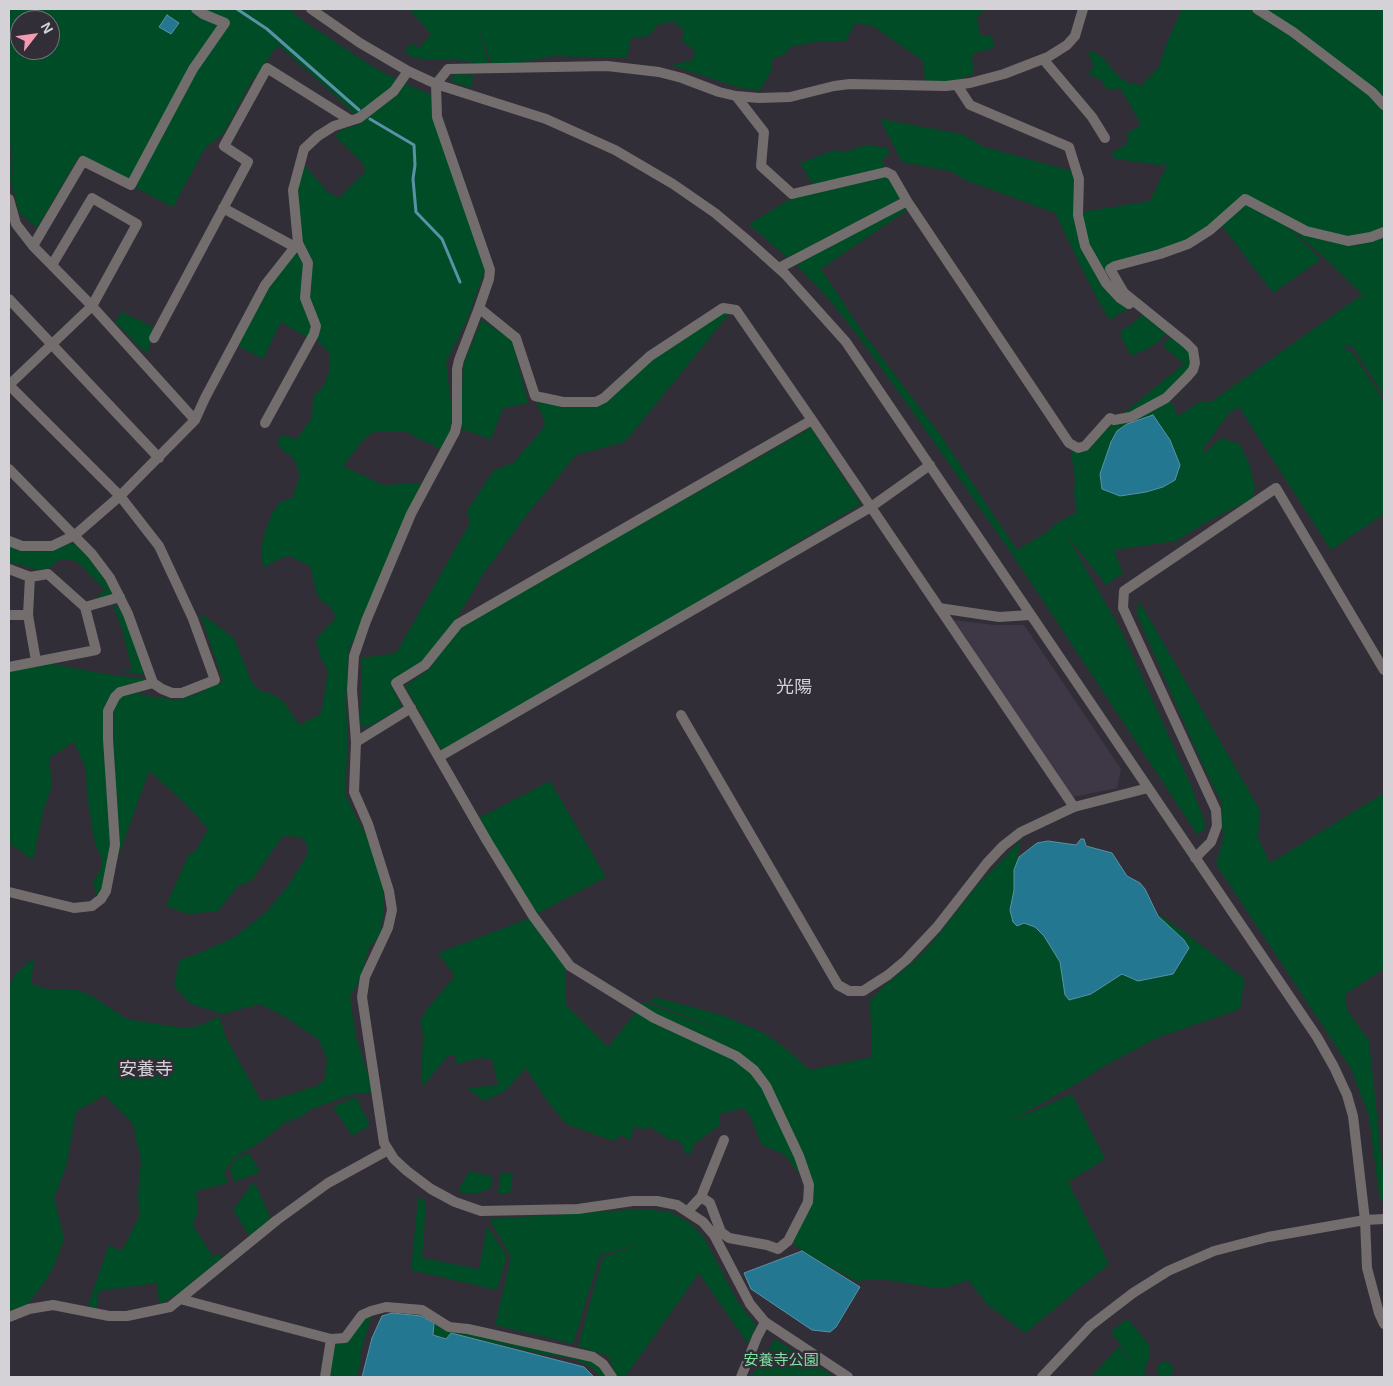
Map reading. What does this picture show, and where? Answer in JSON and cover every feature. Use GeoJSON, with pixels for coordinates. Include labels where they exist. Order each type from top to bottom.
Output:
{"type":"FeatureCollection","features":[{"type":"Feature","properties":{"kind":"street"},"geometry":{"type":"LineString","coordinates":[[33,246],[83,161],[132,185],[193,69],[225,23],[196,9]]}},
{"type":"Feature","properties":{"kind":"street"},"geometry":{"type":"LineString","coordinates":[[310,9],[360,43],[408,71],[436,84],[546,119],[615,150],[673,184],[715,213],[779,268],[846,342],[1317,1037],[1334,1067],[1353,1116],[1366,1220],[1367,1268],[1379,1313],[1384,1324]]}},
{"type":"Feature","properties":{"kind":"street"},"geometry":{"type":"LineString","coordinates":[[848,1377],[765,1322],[750,1304],[714,1235],[703,1222],[677,1205],[657,1201],[633,1201],[578,1209],[481,1210],[455,1202],[431,1189],[407,1172],[394,1159],[384,1142],[362,997],[365,977],[388,928],[392,910],[389,891],[368,824],[354,792],[356,742],[352,690],[355,650],[411,514],[455,432],[457,369],[489,279],[490,270],[437,117],[436,84],[448,70],[607,66],[659,72],[736,96],[790,97],[850,84],[924,87],[957,84],[1004,74],[1043,58],[1067,45],[1075,36],[1083,9]]}},
{"type":"Feature","properties":{"kind":"street"},"geometry":{"type":"LineString","coordinates":[[1257,9],[1293,32],[1372,92],[1384,104]]}},
{"type":"Feature","properties":{"kind":"street"},"geometry":{"type":"LineString","coordinates":[[1043,58],[1092,118],[1105,138]]}},
{"type":"Feature","properties":{"kind":"street"},"geometry":{"type":"LineString","coordinates":[[154,338],[248,162],[224,146],[267,68],[350,120]]}},
{"type":"Feature","properties":{"kind":"street"},"geometry":{"type":"LineString","coordinates":[[9,541],[22,546],[52,546],[75,535],[120,496],[195,420],[264,285],[296,245],[293,190],[304,149],[318,136],[334,126],[359,118],[394,91],[408,71]]}},
{"type":"Feature","properties":{"kind":"street"},"geometry":{"type":"LineString","coordinates":[[957,84],[970,105],[1069,147],[1078,179],[1078,215],[1085,246],[1097,269],[1120,298],[1154,318]]}},
{"type":"Feature","properties":{"kind":"street"},"geometry":{"type":"LineString","coordinates":[[1372,92],[1384,97]]}},
{"type":"Feature","properties":{"kind":"street"},"geometry":{"type":"LineString","coordinates":[[736,96],[764,132],[762,166],[792,194],[886,172],[892,175],[907,201],[1069,443],[1078,448],[1085,446],[1110,418],[1114,420],[1131,417],[1166,398],[1193,370],[1195,363],[1193,350],[1124,292],[1110,269],[1188,244],[1210,230],[1245,199],[1306,231],[1348,241],[1371,237],[1384,232]]}},
{"type":"Feature","properties":{"kind":"street"},"geometry":{"type":"LineString","coordinates":[[9,470],[75,535],[110,578],[128,614],[154,683],[172,693],[182,693],[215,680],[193,619],[159,546],[120,496],[9,385],[92,306],[137,224],[92,198],[52,265]]}},
{"type":"Feature","properties":{"kind":"street"},"geometry":{"type":"LineString","coordinates":[[9,199],[12,226],[92,306],[195,420]]}},
{"type":"Feature","properties":{"kind":"street"},"geometry":{"type":"LineString","coordinates":[[779,268],[907,201]]}},
{"type":"Feature","properties":{"kind":"street"},"geometry":{"type":"LineString","coordinates":[[223,208],[296,245],[308,263],[305,298],[316,326],[314,334],[265,423]]}},
{"type":"Feature","properties":{"kind":"street"},"geometry":{"type":"LineString","coordinates":[[9,299],[159,458]]}},
{"type":"Feature","properties":{"kind":"street"},"geometry":{"type":"LineString","coordinates":[[479,308],[516,338],[535,396],[563,402],[596,402],[604,398],[650,356],[723,308],[736,310],[1074,807]]}},
{"type":"Feature","properties":{"kind":"street"},"geometry":{"type":"LineString","coordinates":[[701,1197],[710,1203],[721,1232],[729,1238],[778,1249],[788,1241],[808,1202],[809,1185],[799,1156],[766,1086],[754,1070],[736,1056],[654,1018],[570,966],[533,916],[487,842],[396,683],[425,665],[458,624],[812,420]]}},
{"type":"Feature","properties":{"kind":"street"},"geometry":{"type":"LineString","coordinates":[[440,757],[871,507],[930,465]]}},
{"type":"Feature","properties":{"kind":"street"},"geometry":{"type":"LineString","coordinates":[[1195,858],[1211,842],[1217,826],[1216,810],[1123,608],[1124,591],[1276,488],[1384,670]]}},
{"type":"Feature","properties":{"kind":"street"},"geometry":{"type":"LineString","coordinates":[[9,569],[30,577],[48,574],[85,607],[96,650],[9,667]]}},
{"type":"Feature","properties":{"kind":"street"},"geometry":{"type":"LineString","coordinates":[[30,577],[28,615],[36,661]]}},
{"type":"Feature","properties":{"kind":"street"},"geometry":{"type":"LineString","coordinates":[[85,607],[120,597]]}},
{"type":"Feature","properties":{"kind":"street"},"geometry":{"type":"LineString","coordinates":[[940,608],[999,618],[1030,615]]}},
{"type":"Feature","properties":{"kind":"street"},"geometry":{"type":"LineString","coordinates":[[9,615],[28,615]]}},
{"type":"Feature","properties":{"kind":"street"},"geometry":{"type":"LineString","coordinates":[[9,892],[74,908],[92,906],[101,899],[106,891],[115,845],[108,711],[115,697],[120,692],[154,683]]}},
{"type":"Feature","properties":{"kind":"street"},"geometry":{"type":"LineString","coordinates":[[356,742],[411,708]]}},
{"type":"Feature","properties":{"kind":"street"},"geometry":{"type":"LineString","coordinates":[[681,715],[838,985],[849,991],[863,991],[888,975],[906,960],[937,927],[986,863],[1003,846],[1022,832],[1074,807],[1148,788]]}},
{"type":"Feature","properties":{"kind":"street"},"geometry":{"type":"LineString","coordinates":[[688,1211],[701,1197],[724,1140]]}},
{"type":"Feature","properties":{"kind":"street"},"geometry":{"type":"LineString","coordinates":[[9,1317],[29,1309],[54,1305],[109,1316],[127,1316],[170,1307],[277,1220],[328,1183],[388,1150]]}},
{"type":"Feature","properties":{"kind":"street"},"geometry":{"type":"LineString","coordinates":[[1042,1377],[1090,1326],[1133,1293],[1168,1271],[1214,1251],[1268,1237],[1366,1220],[1384,1219]]}},
{"type":"Feature","properties":{"kind":"street"},"geometry":{"type":"LineString","coordinates":[[180,1299],[331,1339],[345,1338],[362,1315],[371,1311],[386,1307],[422,1310],[449,1327],[468,1329],[593,1357],[603,1364],[612,1377]]}},
{"type":"Feature","properties":{"kind":"street"},"geometry":{"type":"LineString","coordinates":[[741,1377],[765,1322]]}},
{"type":"Feature","properties":{"kind":"street"},"geometry":{"type":"LineString","coordinates":[[325,1377],[331,1339]]}},
{"type":"Feature","properties":{"kind":"shaded area"},"geometry":{"type":"Polygon","coordinates":[[[954,620],[994,625],[1024,625],[1121,769],[1117,788],[1073,797],[954,620]]]}},
{"type":"Feature","properties":{"kind":"green space"},"geometry":{"type":"Polygon","coordinates":[[[9,9],[289,9],[305,22],[373,67],[430,94],[434,114],[485,270],[467,320],[446,362],[452,413],[450,433],[442,450],[406,432],[375,431],[365,438],[343,466],[383,485],[424,483],[419,487],[372,611],[349,648],[346,702],[348,741],[345,793],[370,842],[383,885],[384,909],[380,935],[369,948],[360,980],[350,996],[356,1038],[374,1092],[354,1094],[309,1110],[304,1115],[284,1124],[296,1110],[281,1126],[259,1143],[235,1157],[224,1172],[228,1183],[196,1191],[198,1210],[193,1225],[213,1257],[219,1253],[222,1258],[175,1296],[159,1304],[157,1283],[99,1291],[96,1310],[88,1305],[109,1245],[122,1251],[139,1216],[138,1193],[141,1162],[133,1124],[104,1095],[76,1112],[66,1167],[54,1198],[64,1239],[54,1266],[42,1286],[26,1306],[9,1310],[9,985],[17,972],[34,958],[31,984],[51,990],[74,989],[90,995],[127,1019],[177,1027],[192,1027],[202,1025],[219,1016],[226,1038],[261,1101],[279,1098],[319,1085],[325,1079],[327,1059],[319,1040],[287,1018],[260,1004],[223,1014],[191,1004],[174,986],[179,960],[200,953],[234,937],[265,913],[287,887],[307,855],[307,845],[301,837],[283,836],[251,881],[238,886],[218,911],[187,914],[166,906],[188,856],[196,850],[208,829],[185,803],[149,771],[113,871],[97,896],[93,883],[101,868],[101,857],[95,844],[87,796],[86,769],[74,742],[49,758],[52,786],[44,808],[33,860],[9,843],[9,668],[36,661],[145,679],[140,695],[178,700],[197,694],[223,681],[200,613],[234,638],[252,683],[260,691],[272,694],[283,701],[299,725],[321,714],[328,672],[320,656],[316,639],[336,618],[329,605],[323,603],[317,594],[310,566],[289,556],[263,568],[261,550],[272,513],[279,503],[293,497],[300,474],[293,457],[285,452],[277,443],[281,436],[284,435],[297,439],[312,417],[313,396],[323,387],[330,369],[329,353],[315,337],[308,338],[281,322],[263,359],[238,346],[269,286],[295,247],[294,195],[305,166],[328,192],[339,198],[366,171],[361,161],[335,136],[341,130],[363,123],[337,97],[278,45],[250,84],[224,133],[205,148],[173,207],[78,158],[37,228],[19,213],[9,173],[9,155],[14,183],[9,131],[9,9]]]}},
{"type":"Feature","properties":{"kind":"green space"},"geometry":{"type":"Polygon","coordinates":[[[409,9],[986,9],[977,16],[980,36],[992,35],[994,48],[975,53],[972,56],[974,74],[953,81],[925,81],[923,61],[873,26],[855,23],[846,41],[821,41],[790,47],[787,53],[771,60],[772,69],[760,91],[737,87],[671,65],[693,60],[695,51],[682,41],[684,30],[673,22],[678,20],[657,25],[649,36],[631,38],[627,58],[553,56],[493,68],[477,25],[489,65],[451,59],[412,57],[405,52],[411,43],[419,48],[431,34],[409,9]]]}},
{"type":"Feature","properties":{"kind":"green space"},"geometry":{"type":"Polygon","coordinates":[[[1182,9],[1384,9],[1384,96],[1373,92],[1384,105],[1384,396],[1352,346],[1341,347],[1352,352],[1384,401],[1384,514],[1331,550],[1239,407],[1229,413],[1205,446],[1203,454],[1221,438],[1239,444],[1249,463],[1255,487],[1253,498],[1205,523],[1176,541],[1114,550],[1123,573],[1106,585],[1067,536],[1121,630],[1190,783],[1206,825],[1203,831],[1197,834],[1012,554],[917,418],[859,337],[828,298],[796,265],[902,206],[907,210],[821,269],[864,334],[939,433],[1017,550],[1052,529],[1049,528],[1077,512],[1071,452],[1085,451],[1113,422],[1186,362],[1195,361],[1168,395],[1178,416],[1201,401],[1212,401],[1360,296],[1366,298],[1323,256],[1281,221],[1321,259],[1273,293],[1219,222],[1188,244],[1104,271],[1128,308],[1110,320],[1097,299],[1055,213],[965,180],[950,171],[902,162],[880,119],[962,134],[984,147],[1076,172],[1081,212],[1150,201],[1167,165],[1168,154],[1166,166],[1116,159],[1111,153],[1127,144],[1128,133],[1141,124],[1120,88],[1107,90],[1101,80],[1088,74],[1094,66],[1088,52],[1093,52],[1103,58],[1120,78],[1129,83],[1141,85],[1143,89],[1142,85],[1159,67],[1167,42],[1182,9]]]}},
{"type":"Feature","properties":{"kind":"green space"},"geometry":{"type":"Polygon","coordinates":[[[456,74],[473,75],[472,88],[452,82],[451,79],[456,74]]]}},
{"type":"Feature","properties":{"kind":"green space"},"geometry":{"type":"Polygon","coordinates":[[[866,145],[887,148],[890,153],[882,160],[885,169],[813,185],[800,163],[834,150],[844,152],[866,145]]]}},
{"type":"Feature","properties":{"kind":"green space"},"geometry":{"type":"Polygon","coordinates":[[[884,176],[892,182],[900,194],[898,200],[787,258],[749,224],[792,198],[884,176]]]}},
{"type":"Feature","properties":{"kind":"green space"},"geometry":{"type":"Polygon","coordinates":[[[122,312],[157,329],[146,354],[115,322],[122,312]]]}},
{"type":"Feature","properties":{"kind":"green space"},"geometry":{"type":"Polygon","coordinates":[[[717,314],[729,314],[625,442],[576,455],[525,517],[484,573],[455,621],[421,662],[390,682],[402,707],[367,728],[360,724],[362,658],[396,653],[470,523],[467,511],[494,470],[513,463],[541,431],[545,422],[537,404],[540,400],[586,405],[717,314]]]}},
{"type":"Feature","properties":{"kind":"green space"},"geometry":{"type":"Polygon","coordinates":[[[1142,315],[1152,319],[1167,331],[1163,338],[1149,348],[1131,356],[1122,339],[1121,330],[1131,325],[1142,315]]]}},
{"type":"Feature","properties":{"kind":"green space"},"geometry":{"type":"Polygon","coordinates":[[[482,320],[512,340],[528,403],[503,408],[491,439],[461,429],[463,364],[482,320]]]}},
{"type":"Feature","properties":{"kind":"green space"},"geometry":{"type":"Polygon","coordinates":[[[1173,335],[1192,347],[1194,360],[1183,363],[1162,345],[1173,335]]]}},
{"type":"Feature","properties":{"kind":"green space"},"geometry":{"type":"Polygon","coordinates":[[[811,428],[861,504],[525,707],[445,750],[439,747],[405,686],[428,670],[462,625],[811,428]]]}},
{"type":"Feature","properties":{"kind":"green space"},"geometry":{"type":"Polygon","coordinates":[[[72,543],[78,545],[89,557],[113,592],[107,599],[94,600],[105,590],[81,565],[72,559],[59,560],[50,568],[39,570],[9,562],[9,545],[24,551],[44,552],[72,543]]]}},
{"type":"Feature","properties":{"kind":"green space"},"geometry":{"type":"Polygon","coordinates":[[[1139,601],[1260,810],[1258,838],[1270,863],[1384,793],[1384,969],[1345,994],[1347,1010],[1369,1041],[1384,1180],[1384,1203],[1379,1196],[1369,1116],[1351,1069],[1216,864],[1223,839],[1221,802],[1137,615],[1139,601]]]}},
{"type":"Feature","properties":{"kind":"green space"},"geometry":{"type":"Polygon","coordinates":[[[113,605],[117,605],[124,616],[147,675],[118,671],[132,670],[123,632],[113,605]]]}},
{"type":"Feature","properties":{"kind":"green space"},"geometry":{"type":"Polygon","coordinates":[[[550,781],[606,877],[533,916],[475,820],[550,781]]]}},
{"type":"Feature","properties":{"kind":"green space"},"geometry":{"type":"Polygon","coordinates":[[[1021,840],[1014,877],[1135,898],[1184,932],[1245,979],[1240,1009],[1159,1037],[1102,1067],[1009,1122],[1072,1094],[1105,1159],[1068,1182],[1109,1264],[1025,1333],[987,1304],[968,1280],[948,1287],[931,1287],[881,1279],[856,1281],[812,1257],[788,1241],[804,1219],[814,1193],[785,1155],[762,1145],[751,1118],[744,1108],[719,1114],[719,1126],[695,1143],[690,1155],[683,1151],[684,1146],[676,1139],[668,1139],[649,1126],[645,1130],[635,1126],[630,1140],[621,1135],[614,1141],[566,1124],[545,1098],[526,1068],[505,1091],[484,1101],[467,1088],[498,1085],[492,1059],[480,1058],[456,1064],[456,1055],[449,1055],[421,1088],[423,1034],[420,1021],[427,1009],[455,976],[438,953],[530,918],[566,966],[566,1005],[608,1047],[644,1002],[739,1037],[650,1002],[654,997],[722,1015],[762,1032],[784,1047],[810,1070],[872,1057],[870,1001],[887,983],[926,950],[979,883],[1021,840]]]}},
{"type":"Feature","properties":{"kind":"green space"},"geometry":{"type":"Polygon","coordinates":[[[356,1097],[370,1125],[352,1136],[333,1107],[356,1097]]]}},
{"type":"Feature","properties":{"kind":"green space"},"geometry":{"type":"Polygon","coordinates":[[[249,1153],[260,1172],[234,1182],[230,1168],[236,1159],[249,1153]]]}},
{"type":"Feature","properties":{"kind":"green space"},"geometry":{"type":"Polygon","coordinates":[[[469,1171],[493,1177],[491,1188],[475,1194],[458,1192],[469,1171]]]}},
{"type":"Feature","properties":{"kind":"green space"},"geometry":{"type":"Polygon","coordinates":[[[501,1172],[513,1174],[510,1194],[498,1193],[501,1172]]]}},
{"type":"Feature","properties":{"kind":"green space"},"geometry":{"type":"Polygon","coordinates":[[[252,1184],[256,1185],[271,1219],[250,1237],[233,1210],[252,1184]]]}},
{"type":"Feature","properties":{"kind":"green space"},"geometry":{"type":"Polygon","coordinates":[[[418,1197],[426,1202],[422,1258],[479,1269],[487,1226],[507,1256],[497,1290],[411,1270],[418,1197]]]}},
{"type":"Feature","properties":{"kind":"green space"},"geometry":{"type":"Polygon","coordinates":[[[644,1209],[671,1212],[691,1224],[705,1239],[737,1301],[756,1325],[748,1344],[699,1273],[625,1377],[617,1377],[608,1356],[578,1346],[603,1257],[640,1244],[600,1255],[573,1344],[495,1325],[511,1257],[489,1219],[644,1209]]]}},
{"type":"Feature","properties":{"kind":"green space"},"geometry":{"type":"Polygon","coordinates":[[[367,1315],[371,1318],[361,1350],[360,1367],[356,1377],[328,1377],[332,1349],[338,1343],[345,1344],[367,1315]]]}},
{"type":"Feature","properties":{"kind":"green space"},"geometry":{"type":"Polygon","coordinates":[[[1128,1319],[1149,1345],[1150,1355],[1144,1371],[1147,1377],[1091,1377],[1119,1346],[1136,1370],[1112,1334],[1113,1329],[1128,1319]]]}},
{"type":"Feature","properties":{"kind":"green space"},"geometry":{"type":"Polygon","coordinates":[[[434,1323],[447,1331],[476,1335],[592,1360],[608,1377],[600,1377],[593,1368],[574,1359],[541,1354],[451,1333],[446,1339],[433,1334],[434,1323]]]}},
{"type":"Feature","properties":{"kind":"green space","name":"安養寺公園"},"geometry":{"type":"Polygon","coordinates":[[[775,1339],[835,1377],[751,1377],[775,1339]]]}},
{"type":"Feature","properties":{"kind":"green space"},"geometry":{"type":"Polygon","coordinates":[[[1165,1362],[1171,1364],[1173,1370],[1171,1376],[1165,1378],[1159,1376],[1157,1370],[1159,1364],[1165,1362]]]}},
{"type":"Feature","properties":{"kind":"water"},"geometry":{"type":"Polygon","coordinates":[[[167,15],[179,23],[171,34],[159,27],[167,15]]]}},
{"type":"Feature","properties":{"kind":"water"},"geometry":{"type":"Polygon","coordinates":[[[1153,415],[1170,440],[1180,465],[1175,480],[1163,487],[1146,492],[1120,496],[1102,489],[1100,474],[1111,442],[1117,431],[1127,424],[1153,415]]]}},
{"type":"Feature","properties":{"kind":"water"},"geometry":{"type":"Polygon","coordinates":[[[1081,839],[1084,839],[1086,846],[1112,853],[1127,876],[1140,883],[1145,889],[1158,916],[1184,940],[1189,948],[1173,974],[1138,981],[1122,974],[1091,994],[1069,1000],[1065,995],[1060,962],[1044,936],[1035,927],[1024,923],[1017,926],[1013,922],[1010,910],[1014,890],[1014,870],[1019,857],[1037,843],[1048,841],[1076,845],[1081,839]]]}},
{"type":"Feature","properties":{"kind":"water"},"geometry":{"type":"Polygon","coordinates":[[[802,1251],[860,1287],[836,1327],[830,1332],[812,1330],[751,1289],[744,1273],[802,1251]]]}},
{"type":"Feature","properties":{"kind":"water"},"geometry":{"type":"Polygon","coordinates":[[[392,1313],[421,1316],[434,1323],[433,1335],[446,1339],[451,1333],[584,1367],[594,1377],[362,1377],[372,1338],[382,1316],[392,1313]]]}},
{"type":"Feature","properties":{"kind":"waterway"},"geometry":{"type":"LineString","coordinates":[[237,9],[267,29],[359,110]]}},
{"type":"Feature","properties":{"kind":"waterway"},"geometry":{"type":"LineString","coordinates":[[370,119],[414,145],[415,165],[413,179],[416,212],[442,239],[460,282]]}},
{"type":"Feature","properties":{"kind":"district","name":"光陽"},"geometry":{"type":"Point","coordinates":[794,688]}},
{"type":"Feature","properties":{"kind":"district","name":"安養寺"},"geometry":{"type":"Point","coordinates":[146,1070]}}]}
